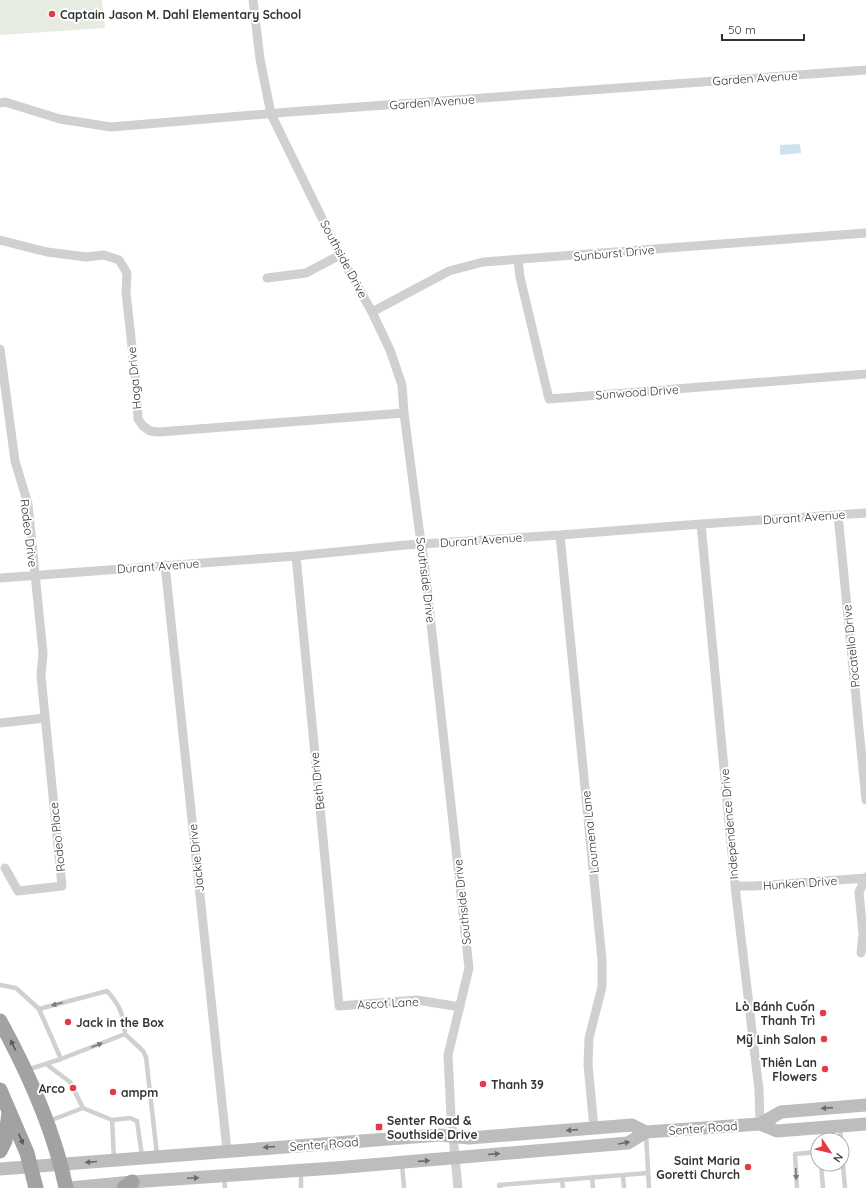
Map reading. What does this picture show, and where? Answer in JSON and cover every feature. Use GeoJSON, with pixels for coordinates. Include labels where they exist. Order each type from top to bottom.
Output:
{"type":"FeatureCollection","features":[{"type":"Feature","properties":{"kind":"highway"},"geometry":{"type":"LineString","coordinates":[[0,1021],[25,1070],[47,1122],[61,1165],[66,1188]]}},
{"type":"Feature","properties":{"kind":"highway"},"geometry":{"type":"LineString","coordinates":[[0,1090],[26,1153],[36,1188]]}},
{"type":"Feature","properties":{"kind":"highway"},"geometry":{"type":"LineString","coordinates":[[0,1151],[5,1141],[9,1112]]}},
{"type":"Feature","properties":{"kind":"main road","name":"Senter Road"},"geometry":{"type":"LineString","coordinates":[[70,1188],[164,1182],[224,1182],[301,1170],[628,1143],[646,1132],[760,1124],[781,1112],[866,1105]]}},
{"type":"Feature","properties":{"kind":"main road"},"geometry":{"type":"LineString","coordinates":[[840,1126],[848,1116],[863,1114],[866,1111]]}},
{"type":"Feature","properties":{"kind":"main road","name":"Senter Road"},"geometry":{"type":"LineString","coordinates":[[760,1124],[777,1132],[866,1124]]}},
{"type":"Feature","properties":{"kind":"main road","name":"Senter Road"},"geometry":{"type":"LineString","coordinates":[[0,1169],[226,1150],[440,1135],[469,1138],[632,1125],[646,1132]]}},
{"type":"Feature","properties":{"kind":"street","name":"Southside Drive"},"geometry":{"type":"LineString","coordinates":[[253,0],[260,59],[271,114],[340,256],[372,312],[390,350],[402,385],[404,413],[425,568],[469,968],[448,1055],[458,1188]]}},
{"type":"Feature","properties":{"kind":"street","name":"Garden Avenue"},"geometry":{"type":"LineString","coordinates":[[0,103],[5,102],[60,119],[111,127],[866,70]]}},
{"type":"Feature","properties":{"kind":"street","name":"Sunburst Drive"},"geometry":{"type":"LineString","coordinates":[[372,312],[449,271],[483,262],[866,232]]}},
{"type":"Feature","properties":{"kind":"street","name":"Haga Drive"},"geometry":{"type":"LineString","coordinates":[[0,240],[47,252],[86,257],[104,255],[119,260],[127,273],[126,292],[137,393],[138,418],[143,426],[150,431],[159,432],[404,413]]}},
{"type":"Feature","properties":{"kind":"street"},"geometry":{"type":"LineString","coordinates":[[267,278],[306,273],[340,256]]}},
{"type":"Feature","properties":{"kind":"street","name":"Sunwood Drive"},"geometry":{"type":"LineString","coordinates":[[518,260],[520,277],[549,399],[866,374]]}},
{"type":"Feature","properties":{"kind":"street","name":"Rodeo Drive"},"geometry":{"type":"LineString","coordinates":[[0,348],[15,461],[28,504],[43,653],[41,676],[45,718]]}},
{"type":"Feature","properties":{"kind":"street","name":"Durant Avenue"},"geometry":{"type":"LineString","coordinates":[[0,578],[296,556],[421,544],[866,513]]}},
{"type":"Feature","properties":{"kind":"street","name":"Pocatello Drive"},"geometry":{"type":"LineString","coordinates":[[838,515],[866,800]]}},
{"type":"Feature","properties":{"kind":"street","name":"Independence Drive"},"geometry":{"type":"LineString","coordinates":[[701,524],[734,886],[759,1090],[760,1124]]}},
{"type":"Feature","properties":{"kind":"street","name":"Loumena Lane"},"geometry":{"type":"LineString","coordinates":[[560,535],[602,960],[602,987],[589,1038],[588,1065],[594,1128]]}},
{"type":"Feature","properties":{"kind":"street","name":"Beth Drive"},"geometry":{"type":"LineString","coordinates":[[296,556],[339,1006]]}},
{"type":"Feature","properties":{"kind":"street","name":"Jackie Drive"},"geometry":{"type":"LineString","coordinates":[[165,565],[226,1150]]}},
{"type":"Feature","properties":{"kind":"street"},"geometry":{"type":"LineString","coordinates":[[0,723],[45,718]]}},
{"type":"Feature","properties":{"kind":"street","name":"Rodeo Place"},"geometry":{"type":"LineString","coordinates":[[5,868],[18,891],[62,886],[45,718]]}},
{"type":"Feature","properties":{"kind":"street"},"geometry":{"type":"LineString","coordinates":[[861,953],[863,934],[859,892],[866,878]]}},
{"type":"Feature","properties":{"kind":"street","name":"Hunken Drive"},"geometry":{"type":"LineString","coordinates":[[734,886],[754,886],[866,878]]}},
{"type":"Feature","properties":{"kind":"street","name":"Ascot Lane"},"geometry":{"type":"LineString","coordinates":[[339,1006],[416,1000],[460,1007]]}},
{"type":"Feature","properties":{"kind":"lane"},"geometry":{"type":"LineString","coordinates":[[0,985],[16,988],[39,1009],[61,1059]]}},
{"type":"Feature","properties":{"kind":"lane"},"geometry":{"type":"LineString","coordinates":[[39,1009],[107,991],[116,1001],[122,1015],[125,1034],[143,1051],[146,1057],[157,1157]]}},
{"type":"Feature","properties":{"kind":"lane"},"geometry":{"type":"LineString","coordinates":[[25,1070],[61,1059],[125,1034]]}},
{"type":"Feature","properties":{"kind":"lane"},"geometry":{"type":"LineString","coordinates":[[46,1064],[70,1082],[83,1108],[112,1120],[130,1118],[137,1121],[142,1158]]}},
{"type":"Feature","properties":{"kind":"lane"},"geometry":{"type":"LineString","coordinates":[[47,1122],[83,1108]]}},
{"type":"Feature","properties":{"kind":"lane"},"geometry":{"type":"LineString","coordinates":[[112,1120],[114,1160]]}},
{"type":"Feature","properties":{"kind":"lane"},"geometry":{"type":"LineString","coordinates":[[840,1126],[840,1132]]}},
{"type":"Feature","properties":{"kind":"lane"},"geometry":{"type":"LineString","coordinates":[[646,1132],[649,1188]]}},
{"type":"Feature","properties":{"kind":"lane"},"geometry":{"type":"LineString","coordinates":[[797,1188],[795,1154],[810,1153]]}},
{"type":"Feature","properties":{"kind":"lane"},"geometry":{"type":"LineString","coordinates":[[402,1162],[404,1188]]}},
{"type":"Feature","properties":{"kind":"lane"},"geometry":{"type":"LineString","coordinates":[[301,1170],[301,1188]]}},
{"type":"Feature","properties":{"kind":"lane"},"geometry":{"type":"LineString","coordinates":[[822,1172],[823,1188]]}},
{"type":"Feature","properties":{"kind":"lane"},"geometry":{"type":"LineString","coordinates":[[844,1172],[845,1188]]}},
{"type":"Feature","properties":{"kind":"lane"},"geometry":{"type":"LineString","coordinates":[[500,1188],[499,1185],[648,1173]]}},
{"type":"Feature","properties":{"kind":"lane"},"geometry":{"type":"LineString","coordinates":[[623,1175],[624,1188]]}},
{"type":"Feature","properties":{"kind":"lane"},"geometry":{"type":"LineString","coordinates":[[592,1177],[592,1188]]}},
{"type":"Feature","properties":{"kind":"lane"},"geometry":{"type":"LineString","coordinates":[[562,1180],[563,1188]]}},
{"type":"Feature","properties":{"kind":"lane"},"geometry":{"type":"LineString","coordinates":[[532,1182],[533,1188]]}},
{"type":"Feature","properties":{"kind":"shaded area","name":"Captain Jason M. Dahl Elementary School"},"geometry":{"type":"Polygon","coordinates":[[[0,0],[102,0],[105,28],[0,35],[0,0]]]}},
{"type":"Feature","properties":{"kind":"water"},"geometry":{"type":"Polygon","coordinates":[[[800,144],[801,153],[780,155],[780,145],[800,144]]]}},
{"type":"Feature","properties":{"kind":"place","name":"Captain Jason M. Dahl Elementary School"},"geometry":{"type":"Point","coordinates":[52,14]}},
{"type":"Feature","properties":{"kind":"place","name":"Lò Bánh Cuốn Thanh Trì"},"geometry":{"type":"Point","coordinates":[823,1013]}},
{"type":"Feature","properties":{"kind":"place","name":"Jack in the Box"},"geometry":{"type":"Point","coordinates":[68,1022]}},
{"type":"Feature","properties":{"kind":"place","name":"Mỹ Linh Salon"},"geometry":{"type":"Point","coordinates":[824,1039]}},
{"type":"Feature","properties":{"kind":"place","name":"Thiên Lan Flowers"},"geometry":{"type":"Point","coordinates":[825,1069]}},
{"type":"Feature","properties":{"kind":"place","name":"Thanh 39"},"geometry":{"type":"Point","coordinates":[483,1084]}},
{"type":"Feature","properties":{"kind":"place","name":"Arco"},"geometry":{"type":"Point","coordinates":[73,1088]}},
{"type":"Feature","properties":{"kind":"place","name":"ampm"},"geometry":{"type":"Point","coordinates":[113,1092]}},
{"type":"Feature","properties":{"kind":"place","name":"Senter Road & Southside Drive"},"geometry":{"type":"Point","coordinates":[379,1127]}},
{"type":"Feature","properties":{"kind":"place","name":"Saint Maria Goretti Church"},"geometry":{"type":"Point","coordinates":[748,1167]}}]}
